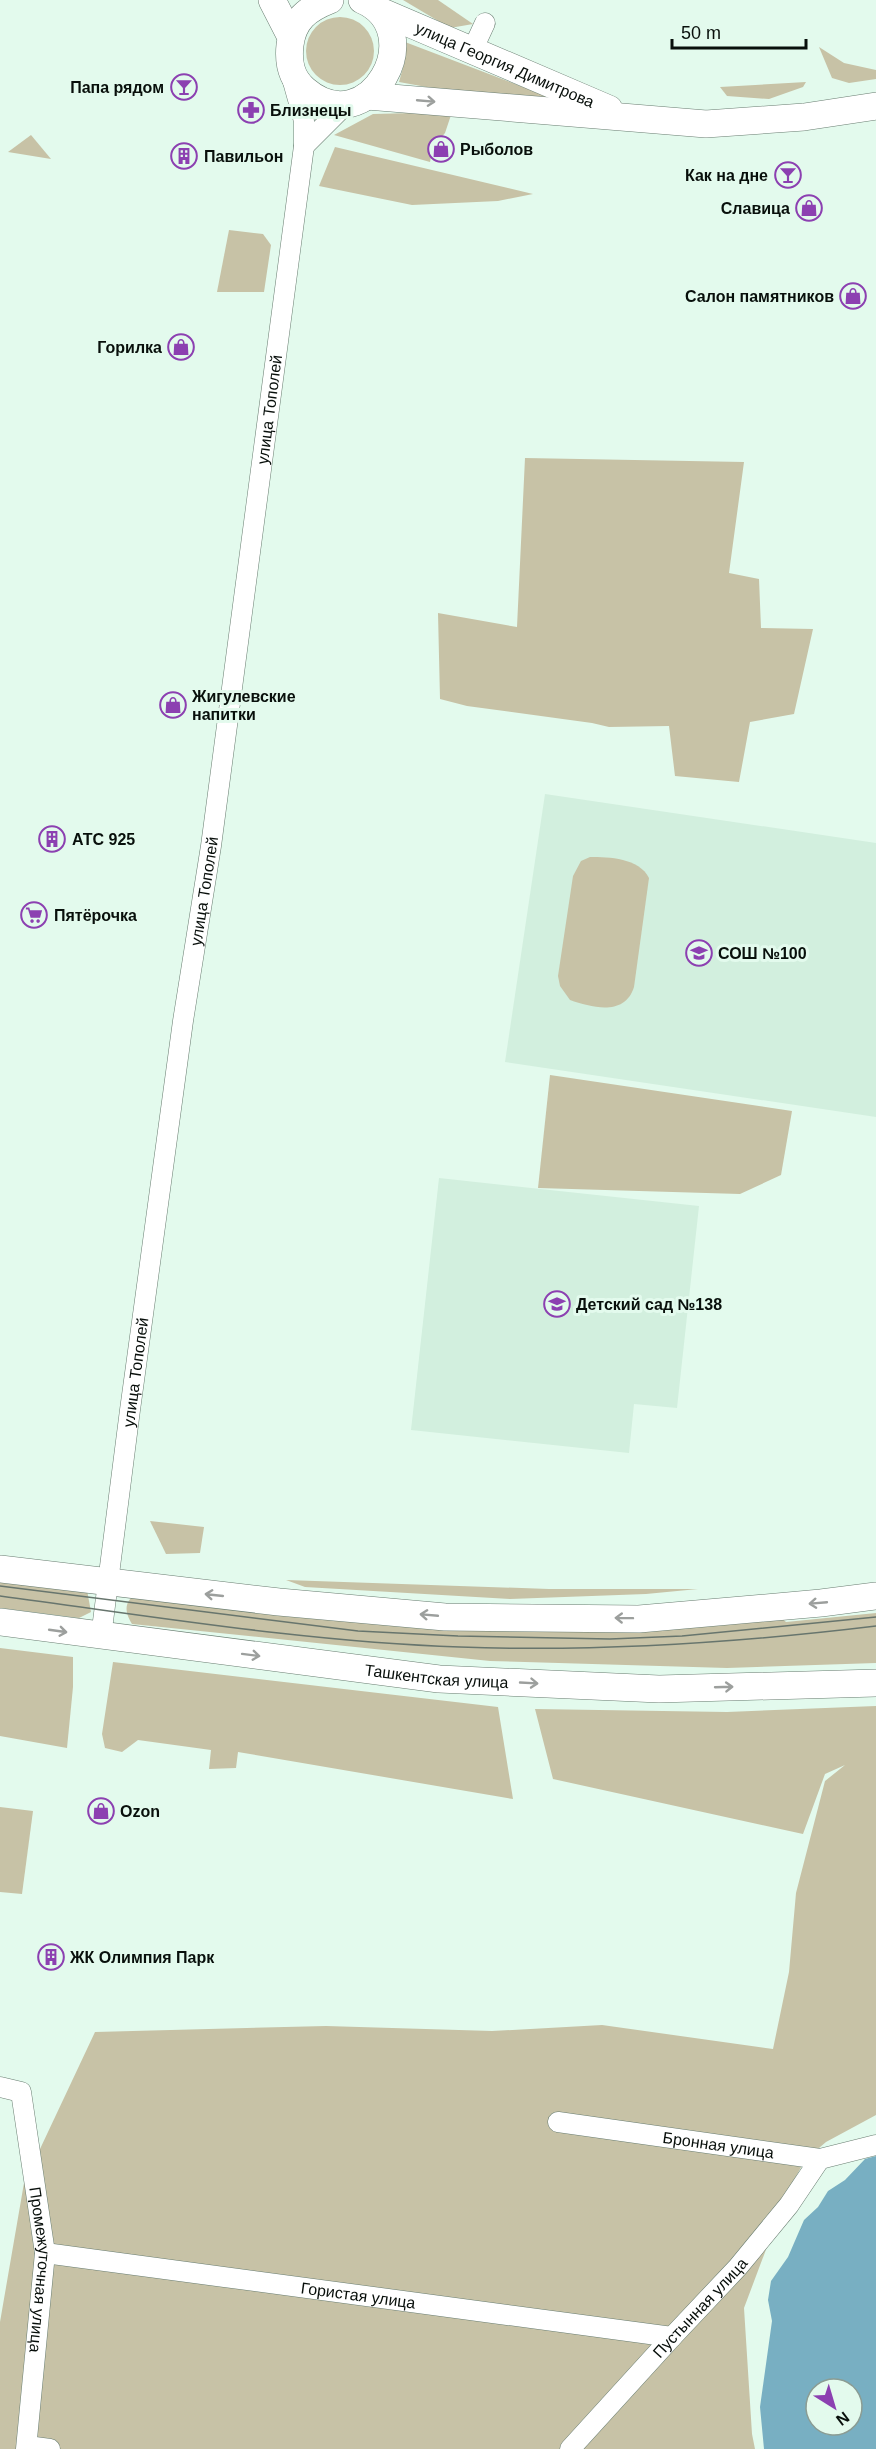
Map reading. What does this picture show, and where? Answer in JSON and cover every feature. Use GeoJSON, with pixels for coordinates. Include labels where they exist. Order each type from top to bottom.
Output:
{"type":"FeatureCollection","features":[{"type":"Feature","properties":{"kind":"main road"},"geometry":{"type":"LineString","coordinates":[[272,0],[291,37]]}},
{"type":"Feature","properties":{"kind":"main road"},"geometry":{"type":"LineString","coordinates":[[290,69],[291,37],[297,20],[311,8],[330,0]]}},
{"type":"Feature","properties":{"kind":"main road"},"geometry":{"type":"LineString","coordinates":[[357,100],[382,82],[391,64],[393,46],[390,30],[371,6]]}},
{"type":"Feature","properties":{"kind":"main road","name":"улица Георгия Димитрова"},"geometry":{"type":"LineString","coordinates":[[371,6],[633,119]]}},
{"type":"Feature","properties":{"kind":"main road","name":"улица Георгия Димитрова"},"geometry":{"type":"LineString","coordinates":[[290,69],[301,87],[311,95],[333,105],[357,100],[706,124],[804,117],[876,106]]}},
{"type":"Feature","properties":{"kind":"main road"},"geometry":{"type":"LineString","coordinates":[[0,1569],[279,1602],[445,1617],[639,1619],[876,1596]]}},
{"type":"Feature","properties":{"kind":"main road","name":"Ташкентская улица"},"geometry":{"type":"LineString","coordinates":[[0,1622],[101,1637],[439,1679],[659,1689],[876,1683]]}},
{"type":"Feature","properties":{"kind":"street"},"geometry":{"type":"LineString","coordinates":[[472,51],[485,23]]}},
{"type":"Feature","properties":{"kind":"street","name":"улица Тополей"},"geometry":{"type":"LineString","coordinates":[[101,1637],[130,1410],[183,1021],[212,835],[304,146],[304,121],[290,69]]}},
{"type":"Feature","properties":{"kind":"street"},"geometry":{"type":"LineString","coordinates":[[304,146],[357,100]]}},
{"type":"Feature","properties":{"kind":"street","name":"Промежуточная улица"},"geometry":{"type":"LineString","coordinates":[[0,2087],[21,2092],[45,2253],[27,2447]]}},
{"type":"Feature","properties":{"kind":"street","name":"Бронная улица"},"geometry":{"type":"LineString","coordinates":[[558,2122],[820,2159],[876,2145]]}},
{"type":"Feature","properties":{"kind":"street","name":"Пустынная улица"},"geometry":{"type":"LineString","coordinates":[[570,2449],[738,2267],[789,2205],[820,2159]]}},
{"type":"Feature","properties":{"kind":"street","name":"Гористая улица"},"geometry":{"type":"LineString","coordinates":[[45,2253],[672,2337]]}},
{"type":"Feature","properties":{"kind":"street"},"geometry":{"type":"LineString","coordinates":[[27,2447],[50,2449]]}},
{"type":"Feature","properties":{"kind":"shaded area"},"geometry":{"type":"Polygon","coordinates":[[[403,0],[438,0],[473,24],[450,28],[403,0]]]}},
{"type":"Feature","properties":{"kind":"shaded area"},"geometry":{"type":"Polygon","coordinates":[[[333,17],[347,17],[359,22],[369,32],[374,51],[369,70],[359,80],[347,85],[333,85],[321,80],[311,70],[306,58],[306,44],[311,32],[321,22],[333,17]]]}},
{"type":"Feature","properties":{"kind":"shaded area"},"geometry":{"type":"Polygon","coordinates":[[[405,42],[581,109],[579,115],[399,82],[405,60],[405,42]]]}},
{"type":"Feature","properties":{"kind":"shaded area"},"geometry":{"type":"Polygon","coordinates":[[[819,47],[844,63],[876,70],[876,79],[849,83],[832,78],[819,47]]]}},
{"type":"Feature","properties":{"kind":"shaded area"},"geometry":{"type":"Polygon","coordinates":[[[806,82],[803,87],[769,99],[727,96],[720,87],[806,82]]]}},
{"type":"Feature","properties":{"kind":"shaded area"},"geometry":{"type":"Polygon","coordinates":[[[452,112],[445,133],[433,147],[430,162],[334,135],[373,114],[452,112]]]}},
{"type":"Feature","properties":{"kind":"shaded area"},"geometry":{"type":"Polygon","coordinates":[[[31,135],[51,159],[8,152],[31,135]]]}},
{"type":"Feature","properties":{"kind":"shaded area"},"geometry":{"type":"Polygon","coordinates":[[[335,147],[533,194],[498,201],[412,205],[319,186],[335,147]]]}},
{"type":"Feature","properties":{"kind":"shaded area"},"geometry":{"type":"Polygon","coordinates":[[[229,230],[263,234],[271,245],[264,292],[217,292],[229,230]]]}},
{"type":"Feature","properties":{"kind":"shaded area"},"geometry":{"type":"Polygon","coordinates":[[[525,458],[744,462],[729,573],[759,579],[761,628],[813,629],[794,714],[750,722],[739,782],[675,776],[669,726],[609,727],[467,706],[440,699],[438,613],[517,627],[525,458]]]}},
{"type":"Feature","properties":{"kind":"shaded area","name":"СОШ №100"},"geometry":{"type":"Polygon","coordinates":[[[545,794],[876,843],[876,1117],[505,1062],[545,794]]]}},
{"type":"Feature","properties":{"kind":"shaded area"},"geometry":{"type":"Polygon","coordinates":[[[590,857],[623,860],[638,866],[649,878],[634,987],[630,996],[616,1006],[598,1007],[570,1000],[560,986],[558,976],[573,876],[581,861],[590,857]]]}},
{"type":"Feature","properties":{"kind":"shaded area"},"geometry":{"type":"Polygon","coordinates":[[[550,1075],[792,1111],[781,1175],[740,1194],[538,1188],[550,1075]]]}},
{"type":"Feature","properties":{"kind":"shaded area","name":"Детский сад №138"},"geometry":{"type":"Polygon","coordinates":[[[439,1178],[699,1206],[677,1408],[634,1404],[629,1453],[411,1430],[439,1178]]]}},
{"type":"Feature","properties":{"kind":"shaded area"},"geometry":{"type":"Polygon","coordinates":[[[150,1521],[204,1527],[200,1553],[166,1554],[150,1521]]]}},
{"type":"Feature","properties":{"kind":"shaded area"},"geometry":{"type":"Polygon","coordinates":[[[0,1577],[87,1590],[91,1612],[79,1618],[0,1608],[0,1577]]]}},
{"type":"Feature","properties":{"kind":"shaded area"},"geometry":{"type":"Polygon","coordinates":[[[286,1580],[549,1589],[698,1589],[646,1594],[510,1599],[305,1587],[286,1580]]]}},
{"type":"Feature","properties":{"kind":"shaded area"},"geometry":{"type":"Polygon","coordinates":[[[141,1587],[370,1615],[777,1614],[786,1622],[876,1613],[876,1663],[727,1668],[490,1661],[132,1624],[127,1608],[141,1587]]]}},
{"type":"Feature","properties":{"kind":"shaded area"},"geometry":{"type":"Polygon","coordinates":[[[0,1648],[73,1657],[73,1687],[67,1748],[0,1736],[0,1648]]]}},
{"type":"Feature","properties":{"kind":"shaded area"},"geometry":{"type":"Polygon","coordinates":[[[113,1662],[498,1707],[513,1799],[238,1752],[236,1768],[209,1769],[211,1750],[138,1740],[122,1752],[105,1748],[102,1734],[113,1662]]]}},
{"type":"Feature","properties":{"kind":"shaded area"},"geometry":{"type":"Polygon","coordinates":[[[876,1706],[876,2115],[826,2142],[805,2160],[788,2191],[744,2308],[752,2434],[755,2449],[0,2449],[0,2322],[24,2183],[95,2032],[326,2026],[492,2031],[602,2025],[773,2049],[789,1972],[796,1893],[825,1781],[845,1765],[825,1774],[803,1834],[553,1779],[535,1709],[727,1712],[876,1706]]]}},
{"type":"Feature","properties":{"kind":"shaded area"},"geometry":{"type":"Polygon","coordinates":[[[0,1807],[33,1811],[22,1894],[0,1892],[0,1807]]]}},
{"type":"Feature","properties":{"kind":"water"},"geometry":{"type":"Polygon","coordinates":[[[876,2156],[876,2449],[764,2449],[760,2407],[772,2321],[768,2300],[771,2281],[788,2257],[804,2220],[818,2207],[828,2191],[845,2180],[865,2159],[876,2156]]]}},
{"type":"Feature","properties":{"kind":"tram line"},"geometry":{"type":"LineString","coordinates":[[0,1586],[358,1631],[458,1636],[610,1639],[682,1636],[876,1617]]}},
{"type":"Feature","properties":{"kind":"tram line"},"geometry":{"type":"LineString","coordinates":[[0,1596],[287,1634],[460,1647],[564,1648],[668,1645],[876,1626]]}},
{"type":"Feature","properties":{"kind":"place","name":"Папа рядом"},"geometry":{"type":"Point","coordinates":[184,87]}},
{"type":"Feature","properties":{"kind":"place","name":"Близнецы"},"geometry":{"type":"Point","coordinates":[251,110]}},
{"type":"Feature","properties":{"kind":"place","name":"Рыболов"},"geometry":{"type":"Point","coordinates":[441,149]}},
{"type":"Feature","properties":{"kind":"place","name":"Павильон"},"geometry":{"type":"Point","coordinates":[184,156]}},
{"type":"Feature","properties":{"kind":"place","name":"Как на дне"},"geometry":{"type":"Point","coordinates":[788,175]}},
{"type":"Feature","properties":{"kind":"place","name":"Славица"},"geometry":{"type":"Point","coordinates":[809,208]}},
{"type":"Feature","properties":{"kind":"place","name":"Салон памятников"},"geometry":{"type":"Point","coordinates":[853,296]}},
{"type":"Feature","properties":{"kind":"place","name":"Горилка"},"geometry":{"type":"Point","coordinates":[181,347]}},
{"type":"Feature","properties":{"kind":"place","name":"Жигулевские напитки"},"geometry":{"type":"Point","coordinates":[173,705]}},
{"type":"Feature","properties":{"kind":"place","name":"АТС 925"},"geometry":{"type":"Point","coordinates":[52,839]}},
{"type":"Feature","properties":{"kind":"place","name":"Пятёрочка"},"geometry":{"type":"Point","coordinates":[34,915]}},
{"type":"Feature","properties":{"kind":"place","name":"СОШ №100"},"geometry":{"type":"Point","coordinates":[699,953]}},
{"type":"Feature","properties":{"kind":"place","name":"Детский сад №138"},"geometry":{"type":"Point","coordinates":[557,1304]}},
{"type":"Feature","properties":{"kind":"place","name":"Ozon"},"geometry":{"type":"Point","coordinates":[101,1811]}},
{"type":"Feature","properties":{"kind":"place","name":"ЖК Олимпия Парк"},"geometry":{"type":"Point","coordinates":[51,1957]}}]}
